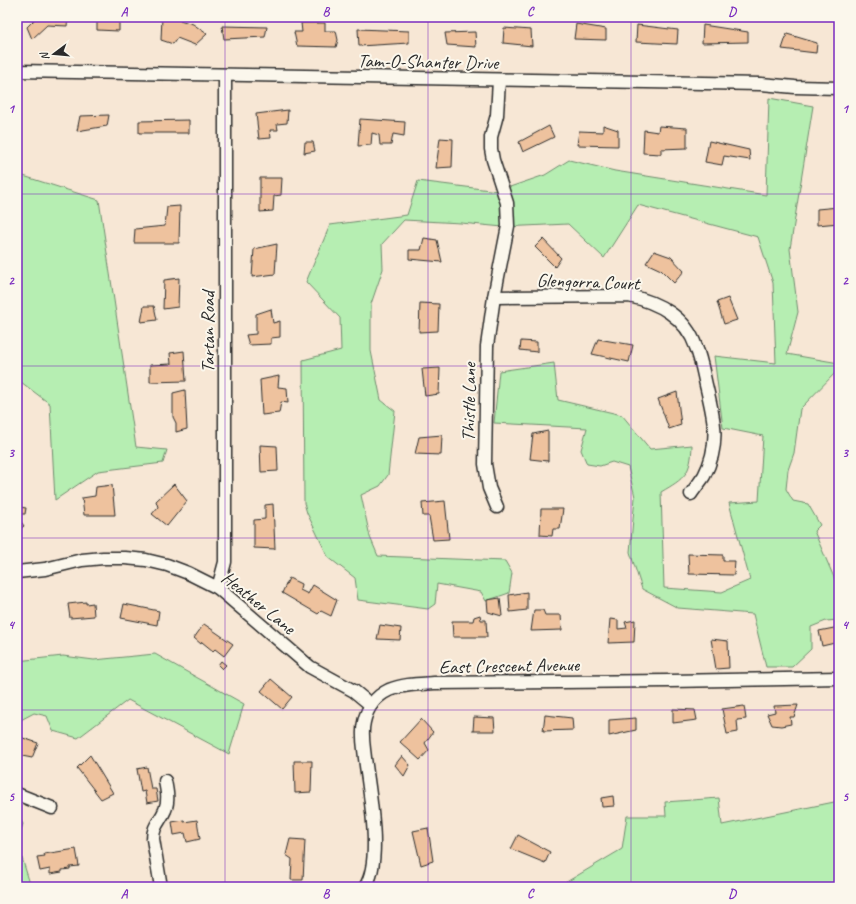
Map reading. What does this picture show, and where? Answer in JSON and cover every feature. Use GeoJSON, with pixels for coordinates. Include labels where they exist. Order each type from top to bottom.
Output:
{"type":"FeatureCollection","features":[{"type":"Feature","properties":{"kind":"street","name":"Tam-O-Shanter Drive"},"geometry":{"type":"LineString","coordinates":[[17,71],[761,84],[795,87],[839,88]]}},
{"type":"Feature","properties":{"kind":"street","name":"Tartan Road"},"geometry":{"type":"LineString","coordinates":[[218,588],[225,562],[225,75]]}},
{"type":"Feature","properties":{"kind":"street"},"geometry":{"type":"LineString","coordinates":[[494,297],[508,226],[507,203],[493,160],[491,149],[491,137],[496,115],[499,80]]}},
{"type":"Feature","properties":{"kind":"street","name":"Glengorra Court"},"geometry":{"type":"LineString","coordinates":[[494,297],[629,296],[643,299],[658,305],[669,311],[680,320],[696,345],[714,419],[714,449],[710,463],[703,478],[691,494]]}},
{"type":"Feature","properties":{"kind":"street","name":"Thistle Lane"},"geometry":{"type":"LineString","coordinates":[[494,297],[487,346],[485,464],[489,488],[497,507]]}},
{"type":"Feature","properties":{"kind":"street","name":"Heather Lane"},"geometry":{"type":"LineString","coordinates":[[17,572],[45,569],[82,560],[104,558],[146,560],[167,565],[188,573],[218,588],[310,667],[354,691],[371,704]]}},
{"type":"Feature","properties":{"kind":"street","name":"East Crescent Avenue"},"geometry":{"type":"LineString","coordinates":[[365,887],[371,875],[375,848],[363,734],[364,722],[371,704],[384,692],[396,687],[434,683],[839,678]]}},
{"type":"Feature","properties":{"kind":"street"},"geometry":{"type":"LineString","coordinates":[[161,887],[153,832],[154,827],[166,809],[167,794],[165,781]]}},
{"type":"Feature","properties":{"kind":"street"},"geometry":{"type":"LineString","coordinates":[[17,794],[52,808]]}},
{"type":"Feature","properties":{"kind":"green space"},"geometry":{"type":"Polygon","coordinates":[[[769,98],[813,106],[790,249],[798,312],[787,354],[839,363],[839,369],[800,409],[794,453],[788,470],[786,489],[793,501],[808,504],[820,525],[814,531],[839,589],[839,620],[826,621],[811,627],[811,649],[792,667],[766,667],[753,614],[678,608],[642,589],[630,552],[635,497],[628,467],[612,462],[600,466],[587,464],[581,450],[587,428],[494,423],[499,371],[554,363],[558,400],[622,415],[650,449],[692,445],[690,463],[685,474],[676,483],[661,492],[664,588],[722,592],[750,580],[729,503],[759,501],[763,436],[723,428],[714,356],[776,363],[773,283],[758,237],[638,205],[604,258],[568,224],[503,227],[404,220],[382,244],[383,269],[371,304],[371,351],[381,400],[395,411],[388,475],[380,486],[361,495],[370,537],[378,556],[505,561],[512,573],[509,593],[486,601],[481,592],[437,584],[435,604],[428,609],[358,600],[355,578],[328,557],[307,513],[304,503],[303,360],[341,350],[340,318],[306,282],[330,225],[407,215],[418,181],[498,191],[545,175],[569,160],[615,171],[766,195],[769,98]]]}},
{"type":"Feature","properties":{"kind":"green space"},"geometry":{"type":"Polygon","coordinates":[[[17,174],[99,200],[136,447],[167,450],[163,463],[98,471],[55,500],[50,404],[17,379],[17,174]]]}},
{"type":"Feature","properties":{"kind":"green space"},"geometry":{"type":"Polygon","coordinates":[[[155,654],[244,704],[229,754],[128,700],[78,738],[53,731],[47,716],[34,713],[17,722],[17,661],[63,656],[94,660],[155,654]]]}},
{"type":"Feature","properties":{"kind":"green space"},"geometry":{"type":"Polygon","coordinates":[[[719,798],[722,825],[839,801],[839,887],[558,887],[622,849],[627,816],[666,816],[665,802],[719,798]]]}},
{"type":"Feature","properties":{"kind":"green space"},"geometry":{"type":"Polygon","coordinates":[[[17,814],[23,824],[17,842],[17,814]]]}},
{"type":"Feature","properties":{"kind":"green space"},"geometry":{"type":"Polygon","coordinates":[[[17,842],[31,887],[17,887],[17,842]]]}},
{"type":"Feature","properties":{"kind":"building"},"geometry":{"type":"Polygon","coordinates":[[[37,17],[68,17],[67,26],[47,25],[32,39],[27,27],[37,17]]]}},
{"type":"Feature","properties":{"kind":"building"},"geometry":{"type":"Polygon","coordinates":[[[97,17],[119,17],[119,31],[97,30],[97,17]]]}},
{"type":"Feature","properties":{"kind":"building"},"geometry":{"type":"Polygon","coordinates":[[[162,17],[173,17],[193,24],[207,34],[195,45],[177,38],[173,44],[161,40],[162,17]]]}},
{"type":"Feature","properties":{"kind":"building"},"geometry":{"type":"Polygon","coordinates":[[[301,23],[325,23],[325,31],[336,31],[338,40],[336,47],[297,46],[294,32],[302,32],[301,23]]]}},
{"type":"Feature","properties":{"kind":"building"},"geometry":{"type":"Polygon","coordinates":[[[576,24],[606,29],[606,40],[574,39],[576,24]]]}},
{"type":"Feature","properties":{"kind":"building"},"geometry":{"type":"Polygon","coordinates":[[[637,25],[678,30],[677,44],[636,42],[637,25]]]}},
{"type":"Feature","properties":{"kind":"building"},"geometry":{"type":"Polygon","coordinates":[[[703,25],[748,32],[748,42],[702,43],[703,25]]]}},
{"type":"Feature","properties":{"kind":"building"},"geometry":{"type":"Polygon","coordinates":[[[222,26],[267,27],[265,37],[224,39],[222,26]]]}},
{"type":"Feature","properties":{"kind":"building"},"geometry":{"type":"Polygon","coordinates":[[[504,28],[531,30],[532,46],[503,43],[504,28]]]}},
{"type":"Feature","properties":{"kind":"building"},"geometry":{"type":"Polygon","coordinates":[[[358,29],[409,31],[409,43],[359,46],[358,29]]]}},
{"type":"Feature","properties":{"kind":"building"},"geometry":{"type":"Polygon","coordinates":[[[475,32],[476,47],[447,45],[445,33],[475,32]]]}},
{"type":"Feature","properties":{"kind":"building"},"geometry":{"type":"Polygon","coordinates":[[[787,34],[817,43],[816,53],[782,49],[787,34]]]}},
{"type":"Feature","properties":{"kind":"building"},"geometry":{"type":"Polygon","coordinates":[[[288,110],[287,123],[277,124],[278,130],[270,130],[271,138],[259,139],[256,114],[288,110]]]}},
{"type":"Feature","properties":{"kind":"building"},"geometry":{"type":"Polygon","coordinates":[[[109,115],[107,126],[77,131],[80,116],[109,115]]]}},
{"type":"Feature","properties":{"kind":"building"},"geometry":{"type":"Polygon","coordinates":[[[360,119],[405,122],[404,136],[393,134],[391,145],[380,145],[379,135],[372,133],[371,145],[358,146],[360,119]]]}},
{"type":"Feature","properties":{"kind":"building"},"geometry":{"type":"Polygon","coordinates":[[[189,120],[189,133],[139,133],[139,121],[189,120]]]}},
{"type":"Feature","properties":{"kind":"building"},"geometry":{"type":"Polygon","coordinates":[[[603,125],[618,130],[618,146],[577,145],[579,131],[603,132],[603,125]]]}},
{"type":"Feature","properties":{"kind":"building"},"geometry":{"type":"Polygon","coordinates":[[[549,126],[554,137],[523,152],[519,142],[549,126]]]}},
{"type":"Feature","properties":{"kind":"building"},"geometry":{"type":"Polygon","coordinates":[[[659,126],[687,128],[687,148],[661,149],[661,154],[643,153],[644,130],[658,132],[659,126]]]}},
{"type":"Feature","properties":{"kind":"building"},"geometry":{"type":"Polygon","coordinates":[[[440,138],[453,139],[452,167],[436,168],[440,138]]]}},
{"type":"Feature","properties":{"kind":"building"},"geometry":{"type":"Polygon","coordinates":[[[709,141],[749,150],[750,160],[724,156],[722,165],[705,162],[709,141]]]}},
{"type":"Feature","properties":{"kind":"building"},"geometry":{"type":"Polygon","coordinates":[[[305,142],[313,142],[315,151],[304,153],[305,142]]]}},
{"type":"Feature","properties":{"kind":"building"},"geometry":{"type":"Polygon","coordinates":[[[260,178],[282,178],[281,195],[274,196],[273,211],[260,212],[260,178]]]}},
{"type":"Feature","properties":{"kind":"building"},"geometry":{"type":"Polygon","coordinates":[[[180,206],[179,243],[134,243],[135,229],[165,226],[167,207],[180,206]]]}},
{"type":"Feature","properties":{"kind":"building"},"geometry":{"type":"Polygon","coordinates":[[[839,207],[839,223],[817,225],[817,209],[839,207]]]}},
{"type":"Feature","properties":{"kind":"building"},"geometry":{"type":"Polygon","coordinates":[[[424,238],[437,240],[442,262],[409,259],[409,250],[421,250],[424,238]]]}},
{"type":"Feature","properties":{"kind":"building"},"geometry":{"type":"Polygon","coordinates":[[[543,239],[561,258],[555,267],[535,247],[543,239]]]}},
{"type":"Feature","properties":{"kind":"building"},"geometry":{"type":"Polygon","coordinates":[[[277,244],[275,274],[252,277],[254,249],[277,244]]]}},
{"type":"Feature","properties":{"kind":"building"},"geometry":{"type":"Polygon","coordinates":[[[654,251],[671,257],[684,271],[674,283],[661,270],[646,263],[654,251]]]}},
{"type":"Feature","properties":{"kind":"building"},"geometry":{"type":"Polygon","coordinates":[[[836,263],[839,263],[839,277],[838,277],[836,263]]]}},
{"type":"Feature","properties":{"kind":"building"},"geometry":{"type":"Polygon","coordinates":[[[179,278],[178,307],[163,309],[164,280],[179,278]]]}},
{"type":"Feature","properties":{"kind":"building"},"geometry":{"type":"Polygon","coordinates":[[[728,298],[737,320],[724,324],[717,302],[728,298]]]}},
{"type":"Feature","properties":{"kind":"building"},"geometry":{"type":"Polygon","coordinates":[[[420,303],[439,304],[438,331],[419,332],[420,303]]]}},
{"type":"Feature","properties":{"kind":"building"},"geometry":{"type":"Polygon","coordinates":[[[144,306],[154,306],[157,320],[141,322],[144,306]]]}},
{"type":"Feature","properties":{"kind":"building"},"geometry":{"type":"Polygon","coordinates":[[[271,309],[273,323],[280,321],[280,337],[271,338],[271,344],[249,345],[246,335],[256,334],[256,314],[271,309]]]}},
{"type":"Feature","properties":{"kind":"building"},"geometry":{"type":"Polygon","coordinates":[[[598,339],[633,345],[629,362],[592,354],[598,339]]]}},
{"type":"Feature","properties":{"kind":"building"},"geometry":{"type":"Polygon","coordinates":[[[521,341],[537,342],[537,352],[520,350],[521,341]]]}},
{"type":"Feature","properties":{"kind":"building"},"geometry":{"type":"Polygon","coordinates":[[[184,351],[186,381],[150,382],[150,365],[171,364],[170,353],[184,351]]]}},
{"type":"Feature","properties":{"kind":"building"},"geometry":{"type":"Polygon","coordinates":[[[440,368],[439,394],[425,396],[422,369],[440,368]]]}},
{"type":"Feature","properties":{"kind":"building"},"geometry":{"type":"Polygon","coordinates":[[[279,376],[278,387],[287,388],[288,403],[281,402],[279,413],[262,415],[260,380],[279,376]]]}},
{"type":"Feature","properties":{"kind":"building"},"geometry":{"type":"Polygon","coordinates":[[[185,390],[187,429],[176,432],[176,423],[173,417],[173,393],[185,390]]]}},
{"type":"Feature","properties":{"kind":"building"},"geometry":{"type":"Polygon","coordinates":[[[677,392],[681,425],[669,429],[658,399],[677,392]]]}},
{"type":"Feature","properties":{"kind":"building"},"geometry":{"type":"Polygon","coordinates":[[[548,431],[548,461],[530,459],[533,434],[548,431]]]}},
{"type":"Feature","properties":{"kind":"building"},"geometry":{"type":"Polygon","coordinates":[[[442,435],[441,455],[415,454],[419,437],[442,435]]]}},
{"type":"Feature","properties":{"kind":"building"},"geometry":{"type":"Polygon","coordinates":[[[260,445],[277,446],[278,471],[261,472],[260,445]]]}},
{"type":"Feature","properties":{"kind":"building"},"geometry":{"type":"Polygon","coordinates":[[[174,484],[187,501],[167,526],[152,514],[158,507],[156,501],[174,484]]]}},
{"type":"Feature","properties":{"kind":"building"},"geometry":{"type":"Polygon","coordinates":[[[112,485],[115,515],[84,515],[82,498],[95,496],[96,487],[112,485]]]}},
{"type":"Feature","properties":{"kind":"building"},"geometry":{"type":"Polygon","coordinates":[[[445,501],[449,539],[433,540],[429,516],[423,516],[422,503],[445,501]]]}},
{"type":"Feature","properties":{"kind":"building"},"geometry":{"type":"Polygon","coordinates":[[[18,504],[20,507],[26,508],[25,514],[17,516],[18,504]]]}},
{"type":"Feature","properties":{"kind":"building"},"geometry":{"type":"Polygon","coordinates":[[[273,504],[275,549],[254,548],[254,520],[265,519],[265,505],[273,504]]]}},
{"type":"Feature","properties":{"kind":"building"},"geometry":{"type":"Polygon","coordinates":[[[541,509],[563,509],[560,529],[553,529],[552,536],[540,535],[541,509]]]}},
{"type":"Feature","properties":{"kind":"building"},"geometry":{"type":"Polygon","coordinates":[[[17,516],[24,526],[17,531],[17,516]]]}},
{"type":"Feature","properties":{"kind":"building"},"geometry":{"type":"Polygon","coordinates":[[[688,554],[723,555],[723,561],[735,561],[734,575],[689,574],[688,554]]]}},
{"type":"Feature","properties":{"kind":"building"},"geometry":{"type":"Polygon","coordinates":[[[289,578],[301,584],[300,590],[308,594],[313,585],[337,600],[331,616],[321,611],[318,614],[282,593],[289,578]]]}},
{"type":"Feature","properties":{"kind":"building"},"geometry":{"type":"Polygon","coordinates":[[[527,592],[527,610],[510,612],[509,595],[527,592]]]}},
{"type":"Feature","properties":{"kind":"building"},"geometry":{"type":"Polygon","coordinates":[[[500,598],[502,616],[488,612],[487,600],[500,598]]]}},
{"type":"Feature","properties":{"kind":"building"},"geometry":{"type":"Polygon","coordinates":[[[86,602],[86,604],[93,603],[94,616],[70,618],[68,604],[86,602]]]}},
{"type":"Feature","properties":{"kind":"building"},"geometry":{"type":"Polygon","coordinates":[[[124,604],[159,611],[157,625],[121,618],[124,604]]]}},
{"type":"Feature","properties":{"kind":"building"},"geometry":{"type":"Polygon","coordinates":[[[534,610],[543,610],[545,615],[561,615],[562,630],[531,631],[534,610]]]}},
{"type":"Feature","properties":{"kind":"building"},"geometry":{"type":"Polygon","coordinates":[[[480,615],[481,620],[486,620],[487,637],[453,637],[452,621],[473,621],[474,617],[480,615]]]}},
{"type":"Feature","properties":{"kind":"building"},"geometry":{"type":"Polygon","coordinates":[[[610,619],[618,620],[618,629],[627,628],[625,622],[635,620],[634,642],[608,643],[610,619]]]}},
{"type":"Feature","properties":{"kind":"building"},"geometry":{"type":"Polygon","coordinates":[[[204,624],[233,644],[224,656],[215,649],[213,651],[202,642],[201,644],[194,638],[204,624]]]}},
{"type":"Feature","properties":{"kind":"building"},"geometry":{"type":"Polygon","coordinates":[[[380,625],[401,628],[400,640],[377,639],[380,625]]]}},
{"type":"Feature","properties":{"kind":"building"},"geometry":{"type":"Polygon","coordinates":[[[839,627],[839,642],[822,646],[819,631],[839,627]]]}},
{"type":"Feature","properties":{"kind":"building"},"geometry":{"type":"Polygon","coordinates":[[[711,639],[728,641],[729,668],[716,669],[711,639]]]}},
{"type":"Feature","properties":{"kind":"building"},"geometry":{"type":"Polygon","coordinates":[[[221,661],[226,665],[222,669],[218,665],[221,661]]]}},
{"type":"Feature","properties":{"kind":"building"},"geometry":{"type":"Polygon","coordinates":[[[271,679],[292,697],[282,709],[261,691],[271,679]]]}},
{"type":"Feature","properties":{"kind":"building"},"geometry":{"type":"Polygon","coordinates":[[[798,705],[794,717],[790,717],[791,724],[781,726],[772,725],[767,714],[775,712],[774,706],[798,705]]]}},
{"type":"Feature","properties":{"kind":"building"},"geometry":{"type":"Polygon","coordinates":[[[744,706],[746,719],[737,720],[738,732],[727,734],[722,709],[744,706]]]}},
{"type":"Feature","properties":{"kind":"building"},"geometry":{"type":"Polygon","coordinates":[[[673,709],[695,710],[697,720],[673,723],[673,709]]]}},
{"type":"Feature","properties":{"kind":"building"},"geometry":{"type":"Polygon","coordinates":[[[839,712],[839,729],[835,730],[837,713],[839,712]]]}},
{"type":"Feature","properties":{"kind":"building"},"geometry":{"type":"Polygon","coordinates":[[[545,715],[572,718],[573,730],[543,731],[545,715]]]}},
{"type":"Feature","properties":{"kind":"building"},"geometry":{"type":"Polygon","coordinates":[[[474,717],[494,718],[495,731],[473,731],[474,717]]]}},
{"type":"Feature","properties":{"kind":"building"},"geometry":{"type":"Polygon","coordinates":[[[636,718],[636,730],[609,736],[609,720],[636,718]]]}},
{"type":"Feature","properties":{"kind":"building"},"geometry":{"type":"Polygon","coordinates":[[[421,719],[433,732],[425,743],[429,750],[420,760],[400,742],[421,719]]]}},
{"type":"Feature","properties":{"kind":"building"},"geometry":{"type":"Polygon","coordinates":[[[17,736],[38,743],[32,758],[17,755],[17,736]]]}},
{"type":"Feature","properties":{"kind":"building"},"geometry":{"type":"Polygon","coordinates":[[[90,755],[113,793],[101,799],[77,768],[90,755]]]}},
{"type":"Feature","properties":{"kind":"building"},"geometry":{"type":"Polygon","coordinates":[[[402,756],[410,765],[404,776],[395,765],[402,756]]]}},
{"type":"Feature","properties":{"kind":"building"},"geometry":{"type":"Polygon","coordinates":[[[294,761],[312,761],[311,792],[295,793],[294,761]]]}},
{"type":"Feature","properties":{"kind":"building"},"geometry":{"type":"Polygon","coordinates":[[[147,767],[151,789],[156,789],[158,801],[147,803],[145,791],[141,792],[137,769],[147,767]]]}},
{"type":"Feature","properties":{"kind":"building"},"geometry":{"type":"Polygon","coordinates":[[[613,796],[614,806],[602,807],[601,798],[613,796]]]}},
{"type":"Feature","properties":{"kind":"building"},"geometry":{"type":"Polygon","coordinates":[[[184,820],[184,822],[197,820],[200,839],[187,842],[185,833],[174,835],[172,822],[184,820]]]}},
{"type":"Feature","properties":{"kind":"building"},"geometry":{"type":"Polygon","coordinates":[[[428,828],[433,861],[421,865],[413,831],[428,828]]]}},
{"type":"Feature","properties":{"kind":"building"},"geometry":{"type":"Polygon","coordinates":[[[518,835],[550,852],[545,863],[511,849],[518,835]]]}},
{"type":"Feature","properties":{"kind":"building"},"geometry":{"type":"Polygon","coordinates":[[[290,839],[305,840],[303,880],[291,880],[292,859],[286,855],[290,839]]]}},
{"type":"Feature","properties":{"kind":"building"},"geometry":{"type":"Polygon","coordinates":[[[76,849],[79,866],[70,867],[70,869],[62,870],[62,872],[50,874],[50,869],[40,871],[37,857],[45,856],[44,854],[76,849]]]}}]}
